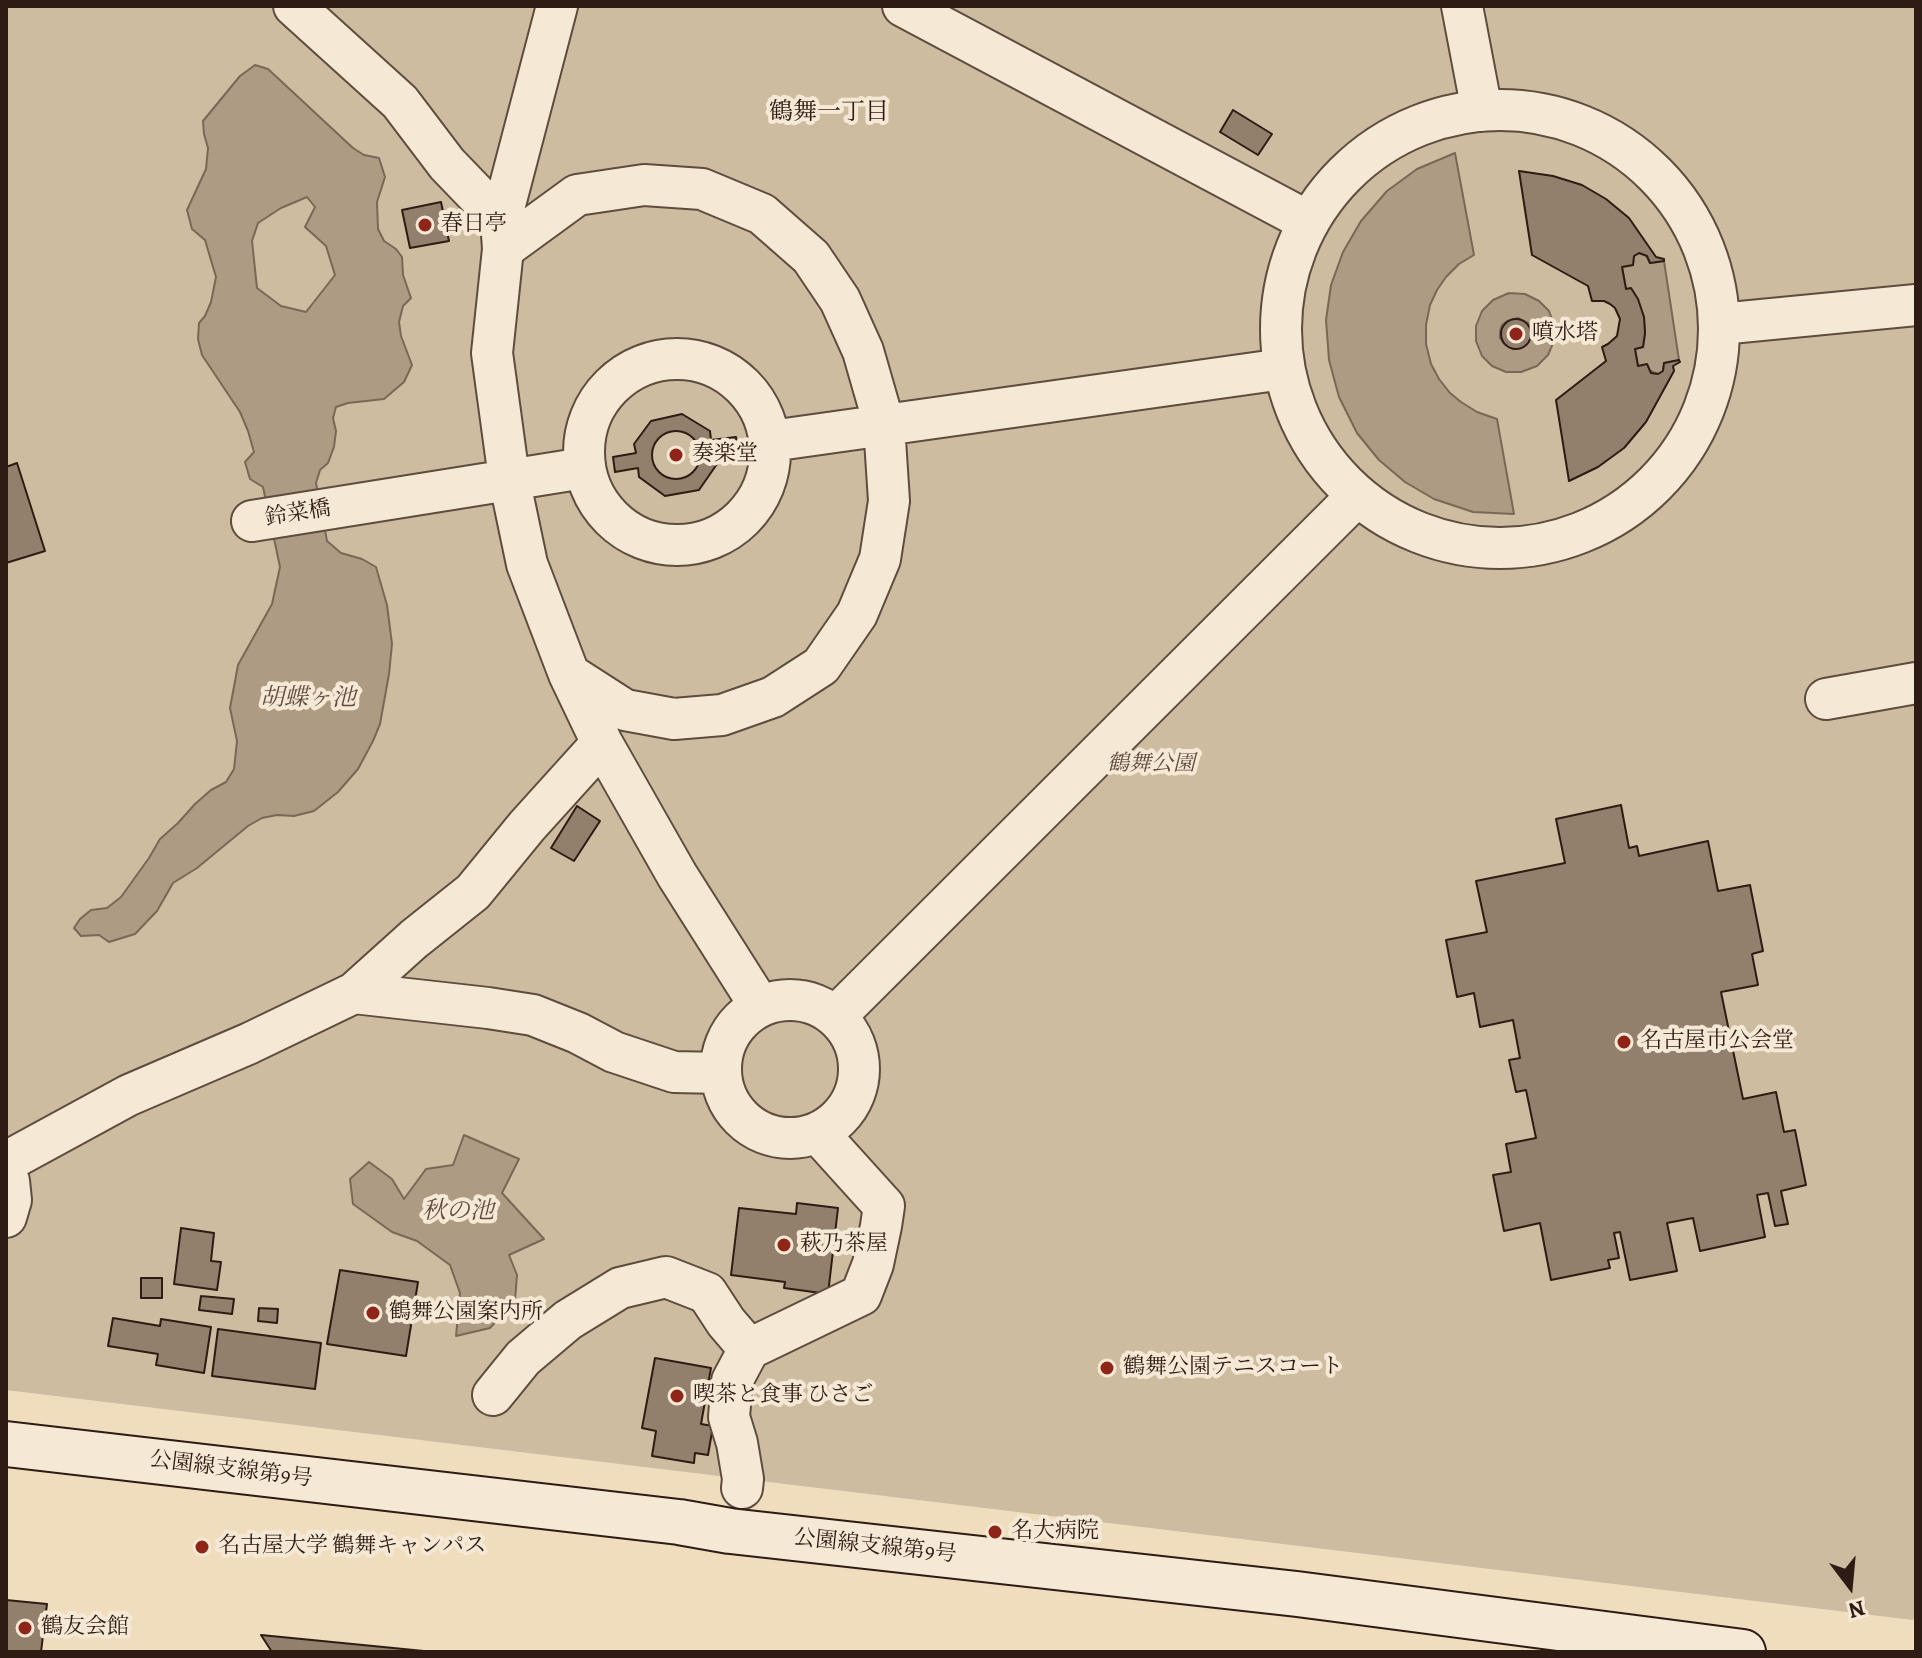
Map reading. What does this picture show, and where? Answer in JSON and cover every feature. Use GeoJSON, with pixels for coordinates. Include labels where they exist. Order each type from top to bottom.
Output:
{"type":"FeatureCollection","features":[{"type":"Feature","properties":{"kind":"street"},"geometry":{"type":"LineString","coordinates":[[294,6],[400,102],[502,235]]}},
{"type":"Feature","properties":{"kind":"street"},"geometry":{"type":"LineString","coordinates":[[557,6],[502,235],[492,353],[509,478],[527,564],[569,674],[602,743],[677,875],[760,1006]]}},
{"type":"Feature","properties":{"kind":"street"},"geometry":{"type":"LineString","coordinates":[[903,6],[1309,222]]}},
{"type":"Feature","properties":{"kind":"street"},"geometry":{"type":"LineString","coordinates":[[1462,6],[1482,111]]}},
{"type":"Feature","properties":{"kind":"street"},"geometry":{"type":"LineString","coordinates":[[1482,111],[1521,111],[1560,119],[1597,133],[1631,154],[1661,180],[1685,211],[1704,247],[1715,284],[1720,324],[1717,363],[1708,400],[1692,436],[1670,468],[1643,496],[1611,518],[1576,535],[1543,544],[1499,548],[1461,545],[1423,535],[1388,518],[1357,496],[1335,475],[1317,451],[1302,426],[1283,369],[1281,308],[1296,249],[1309,222],[1329,192],[1381,145],[1446,117],[1482,111]]}},
{"type":"Feature","properties":{"kind":"street"},"geometry":{"type":"LineString","coordinates":[[502,235],[577,195],[644,185],[702,189],[762,214],[811,257],[840,300],[863,351],[884,424],[889,501],[880,559],[857,614],[821,666],[773,697],[722,715],[674,719],[625,710],[569,674]]}},
{"type":"Feature","properties":{"kind":"street"},"geometry":{"type":"LineString","coordinates":[[1720,324],[1916,305]]}},
{"type":"Feature","properties":{"kind":"street"},"geometry":{"type":"LineString","coordinates":[[663,359],[700,361],[733,377],[758,403],[771,441],[770,470],[754,508],[727,532],[691,545],[646,541],[622,528],[594,497],[584,468],[587,425],[601,397],[624,374],[663,359]]}},
{"type":"Feature","properties":{"kind":"street"},"geometry":{"type":"LineString","coordinates":[[771,441],[1283,369]]}},
{"type":"Feature","properties":{"kind":"street","name":"鈴菜橋"},"geometry":{"type":"LineString","coordinates":[[252,521],[584,468]]}},
{"type":"Feature","properties":{"kind":"street"},"geometry":{"type":"LineString","coordinates":[[836,1016],[1357,496]]}},
{"type":"Feature","properties":{"kind":"street"},"geometry":{"type":"LineString","coordinates":[[1826,699],[1916,683]]}},
{"type":"Feature","properties":{"kind":"street"},"geometry":{"type":"LineString","coordinates":[[6,1162],[129,1095],[250,1043],[354,993],[473,892],[602,743]]}},
{"type":"Feature","properties":{"kind":"street"},"geometry":{"type":"LineString","coordinates":[[354,993],[533,1015],[614,1052],[674,1072],[721,1073]]}},
{"type":"Feature","properties":{"kind":"street"},"geometry":{"type":"LineString","coordinates":[[800,999],[819,1005],[836,1016],[851,1035],[859,1057],[859,1080],[851,1102],[837,1120],[818,1133],[796,1138],[774,1137],[753,1128],[737,1113],[725,1094],[721,1073],[722,1052],[730,1033],[743,1018],[760,1006],[779,1000],[800,999]]}},
{"type":"Feature","properties":{"kind":"street"},"geometry":{"type":"LineString","coordinates":[[742,1488],[737,1443],[729,1417],[732,1381],[749,1349],[861,1295],[873,1264],[884,1206],[818,1133]]}},
{"type":"Feature","properties":{"kind":"street"},"geometry":{"type":"LineString","coordinates":[[6,1176],[11,1200],[6,1217]]}},
{"type":"Feature","properties":{"kind":"street"},"geometry":{"type":"LineString","coordinates":[[493,1395],[523,1358],[568,1320],[620,1288],[666,1277],[707,1293],[749,1349]]}},
{"type":"Feature","properties":{"kind":"street","name":"公園線支線第9号"},"geometry":{"type":"LineString","coordinates":[[6,1444],[679,1522],[730,1531],[1297,1594],[1743,1652]]}},
{"type":"Feature","properties":{"kind":"green space","name":"鶴舞公園"},"geometry":{"type":"Polygon","coordinates":[[[6,6],[1916,6],[1916,1613],[1913,1620],[6,1390],[6,6]]]}},
{"type":"Feature","properties":{"kind":"water","name":"胡蝶ヶ池"},"geometry":{"type":"Polygon","coordinates":[[[255,65],[268,69],[353,148],[364,155],[379,158],[385,177],[377,202],[378,229],[384,241],[402,257],[403,275],[411,298],[403,306],[399,322],[412,365],[404,382],[384,399],[336,407],[333,418],[336,431],[334,447],[316,483],[327,541],[341,553],[376,567],[387,605],[392,644],[389,674],[380,724],[373,741],[358,769],[338,792],[314,811],[262,818],[248,826],[197,868],[173,883],[157,911],[135,934],[109,942],[99,935],[81,936],[74,928],[91,910],[107,908],[121,897],[160,839],[211,790],[226,782],[234,769],[237,741],[230,708],[238,665],[272,604],[280,567],[263,487],[250,479],[245,462],[254,452],[248,431],[240,412],[202,355],[198,339],[199,323],[211,302],[216,277],[205,240],[192,229],[187,210],[206,169],[208,148],[203,121],[240,76],[255,65]],[[307,197],[281,208],[258,223],[252,241],[257,288],[281,306],[306,312],[335,275],[326,246],[305,227],[315,207],[307,197]]]}},
{"type":"Feature","properties":{"kind":"water"},"geometry":{"type":"Polygon","coordinates":[[[1455,153],[1474,255],[1459,264],[1437,290],[1430,305],[1426,344],[1431,364],[1450,393],[1477,412],[1497,419],[1514,514],[1473,512],[1434,499],[1405,482],[1379,460],[1357,433],[1339,397],[1329,360],[1326,320],[1331,285],[1343,252],[1361,221],[1387,191],[1417,169],[1455,153]]]}},
{"type":"Feature","properties":{"kind":"water"},"geometry":{"type":"Polygon","coordinates":[[[1645,254],[1650,263],[1664,261],[1679,360],[1664,363],[1663,371],[1658,374],[1638,366],[1635,349],[1643,347],[1644,317],[1631,289],[1626,289],[1622,267],[1633,265],[1634,256],[1645,254]]]}},
{"type":"Feature","properties":{"kind":"water"},"geometry":{"type":"Polygon","coordinates":[[[1509,293],[1525,294],[1549,311],[1555,327],[1554,341],[1548,355],[1537,366],[1521,372],[1506,372],[1492,366],[1482,356],[1476,341],[1476,326],[1482,311],[1493,300],[1509,293]],[[1518,318],[1502,325],[1500,338],[1504,344],[1513,349],[1525,346],[1531,336],[1528,323],[1518,318]]]}},
{"type":"Feature","properties":{"kind":"water","name":"秋の池"},"geometry":{"type":"Polygon","coordinates":[[[464,1135],[519,1159],[502,1193],[544,1239],[509,1255],[517,1275],[515,1300],[490,1328],[456,1336],[460,1293],[450,1265],[417,1241],[392,1232],[353,1204],[350,1179],[369,1162],[392,1179],[404,1199],[426,1169],[453,1165],[464,1135]]]}},
{"type":"Feature","properties":{"kind":"building"},"geometry":{"type":"Polygon","coordinates":[[[1233,110],[1272,134],[1258,155],[1220,132],[1233,110]]]}},
{"type":"Feature","properties":{"kind":"building"},"geometry":{"type":"Polygon","coordinates":[[[1519,171],[1553,176],[1582,185],[1606,199],[1629,218],[1656,257],[1664,259],[1650,263],[1647,256],[1639,253],[1634,256],[1633,265],[1622,267],[1626,289],[1631,288],[1644,317],[1643,347],[1635,349],[1638,366],[1647,364],[1651,373],[1658,374],[1663,371],[1664,363],[1680,362],[1673,366],[1674,371],[1646,422],[1624,448],[1598,467],[1569,481],[1556,400],[1606,361],[1602,347],[1617,336],[1620,319],[1610,304],[1592,301],[1588,286],[1532,255],[1519,171]]]}},
{"type":"Feature","properties":{"kind":"building","name":"春日亭"},"geometry":{"type":"Polygon","coordinates":[[[441,202],[449,241],[410,248],[402,210],[441,202]]]}},
{"type":"Feature","properties":{"kind":"building","name":"噴水塔"},"geometry":{"type":"Polygon","coordinates":[[[1516,319],[1527,323],[1531,334],[1527,345],[1516,349],[1505,345],[1501,334],[1505,323],[1516,319]]]}},
{"type":"Feature","properties":{"kind":"building"},"geometry":{"type":"Polygon","coordinates":[[[682,414],[710,431],[711,440],[736,437],[738,451],[714,455],[717,464],[699,490],[665,496],[639,477],[638,468],[615,472],[613,457],[636,453],[634,444],[651,421],[682,414]]]}},
{"type":"Feature","properties":{"kind":"building","name":"奏楽堂"},"geometry":{"type":"Polygon","coordinates":[[[676,431],[693,438],[700,455],[693,472],[676,479],[659,472],[652,455],[659,438],[676,431]]]}},
{"type":"Feature","properties":{"kind":"building"},"geometry":{"type":"Polygon","coordinates":[[[17,463],[45,551],[6,563],[6,467],[17,463]]]}},
{"type":"Feature","properties":{"kind":"building","name":"名古屋市公会堂"},"geometry":{"type":"Polygon","coordinates":[[[1621,805],[1629,848],[1637,846],[1639,856],[1708,841],[1718,891],[1750,885],[1763,951],[1752,954],[1758,985],[1721,992],[1743,1099],[1776,1092],[1784,1132],[1795,1130],[1806,1185],[1781,1191],[1788,1224],[1775,1226],[1768,1193],[1757,1195],[1765,1237],[1700,1251],[1693,1218],[1667,1223],[1677,1271],[1630,1280],[1620,1232],[1614,1233],[1619,1258],[1608,1260],[1610,1268],[1551,1280],[1540,1223],[1504,1231],[1493,1175],[1511,1172],[1506,1144],[1536,1138],[1526,1090],[1516,1092],[1509,1060],[1520,1058],[1513,1020],[1480,1027],[1474,993],[1457,997],[1446,940],[1487,932],[1476,881],[1565,863],[1556,819],[1621,805]]]}},
{"type":"Feature","properties":{"kind":"building"},"geometry":{"type":"Polygon","coordinates":[[[577,806],[600,821],[574,861],[551,848],[577,806]]]}},
{"type":"Feature","properties":{"kind":"building","name":"萩乃茶屋"},"geometry":{"type":"Polygon","coordinates":[[[797,1203],[838,1208],[828,1294],[784,1288],[785,1282],[731,1275],[739,1208],[796,1214],[797,1203]]]}},
{"type":"Feature","properties":{"kind":"building"},"geometry":{"type":"Polygon","coordinates":[[[181,1228],[214,1233],[211,1261],[221,1262],[217,1290],[174,1284],[181,1228]]]}},
{"type":"Feature","properties":{"kind":"building","name":"鶴舞公園案内所"},"geometry":{"type":"Polygon","coordinates":[[[340,1270],[418,1282],[406,1356],[327,1344],[340,1270]]]}},
{"type":"Feature","properties":{"kind":"building"},"geometry":{"type":"Polygon","coordinates":[[[141,1278],[162,1278],[162,1298],[141,1298],[141,1278]]]}},
{"type":"Feature","properties":{"kind":"building"},"geometry":{"type":"Polygon","coordinates":[[[201,1296],[234,1299],[232,1314],[199,1310],[201,1296]]]}},
{"type":"Feature","properties":{"kind":"building"},"geometry":{"type":"Polygon","coordinates":[[[259,1308],[278,1309],[277,1323],[258,1321],[259,1308]]]}},
{"type":"Feature","properties":{"kind":"building"},"geometry":{"type":"Polygon","coordinates":[[[113,1318],[160,1326],[161,1319],[211,1327],[204,1373],[156,1365],[158,1354],[108,1346],[113,1318]]]}},
{"type":"Feature","properties":{"kind":"building"},"geometry":{"type":"Polygon","coordinates":[[[218,1329],[321,1343],[315,1389],[212,1376],[218,1329]]]}},
{"type":"Feature","properties":{"kind":"building","name":"喫茶と食事 ひさご"},"geometry":{"type":"Polygon","coordinates":[[[655,1358],[711,1368],[701,1424],[713,1426],[708,1455],[695,1453],[694,1463],[652,1456],[656,1431],[642,1428],[655,1358]]]}},
{"type":"Feature","properties":{"kind":"building","name":"鶴友会館"},"geometry":{"type":"Polygon","coordinates":[[[6,1600],[47,1604],[41,1652],[6,1652],[6,1600]]]}},
{"type":"Feature","properties":{"kind":"building"},"geometry":{"type":"Polygon","coordinates":[[[261,1635],[434,1652],[272,1652],[261,1635]]]}},
{"type":"Feature","properties":{"kind":"place","name":"春日亭"},"geometry":{"type":"Point","coordinates":[425,225]}},
{"type":"Feature","properties":{"kind":"place","name":"噴水塔"},"geometry":{"type":"Point","coordinates":[1516,334]}},
{"type":"Feature","properties":{"kind":"place","name":"奏楽堂"},"geometry":{"type":"Point","coordinates":[676,455]}},
{"type":"Feature","properties":{"kind":"place","name":"名古屋市公会堂"},"geometry":{"type":"Point","coordinates":[1624,1042]}},
{"type":"Feature","properties":{"kind":"place","name":"萩乃茶屋"},"geometry":{"type":"Point","coordinates":[784,1245]}},
{"type":"Feature","properties":{"kind":"place","name":"鶴舞公園案内所"},"geometry":{"type":"Point","coordinates":[373,1313]}},
{"type":"Feature","properties":{"kind":"place","name":"鶴舞公園テニスコート"},"geometry":{"type":"Point","coordinates":[1107,1368]}},
{"type":"Feature","properties":{"kind":"place","name":"喫茶と食事 ひさご"},"geometry":{"type":"Point","coordinates":[677,1396]}},
{"type":"Feature","properties":{"kind":"place","name":"名大病院"},"geometry":{"type":"Point","coordinates":[995,1532]}},
{"type":"Feature","properties":{"kind":"place","name":"名古屋大学 鶴舞キャンパス"},"geometry":{"type":"Point","coordinates":[202,1547]}},
{"type":"Feature","properties":{"kind":"place","name":"鶴友会館"},"geometry":{"type":"Point","coordinates":[25,1628]}},
{"type":"Feature","properties":{"kind":"district","name":"鶴舞一丁目"},"geometry":{"type":"Point","coordinates":[829,113]}}]}
